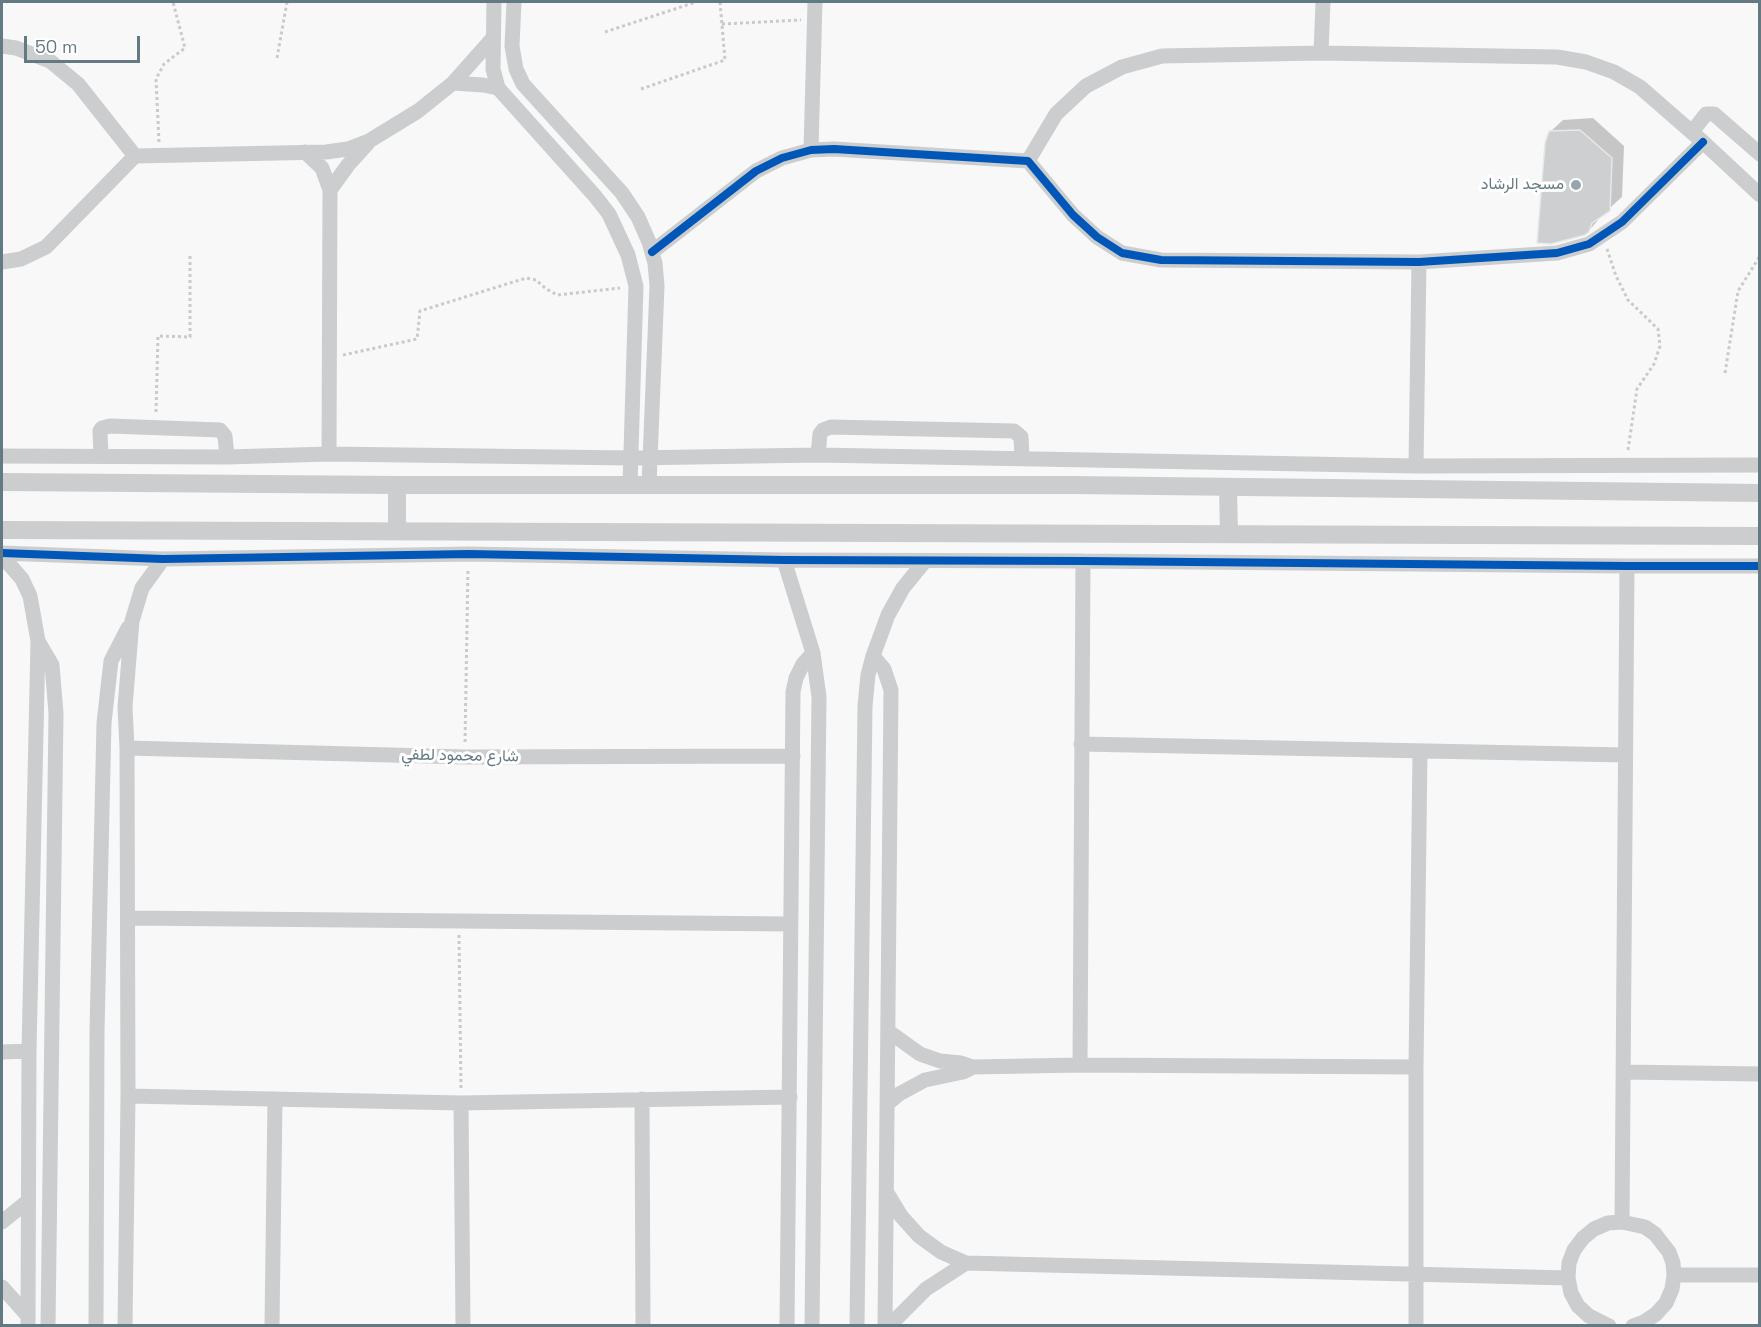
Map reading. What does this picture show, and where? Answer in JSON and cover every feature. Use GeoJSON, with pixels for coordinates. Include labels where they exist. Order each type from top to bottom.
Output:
{"type":"FeatureCollection","features":[{"type":"Feature","properties":{"kind":"street"},"geometry":{"type":"LineString","coordinates":[[494,2],[493,69],[498,88],[609,214],[628,255],[636,286],[630,485]]}},
{"type":"Feature","properties":{"kind":"street"},"geometry":{"type":"LineString","coordinates":[[514,2],[512,46],[516,69],[523,84],[622,193],[638,218],[655,262],[657,286],[649,485]]}},
{"type":"Feature","properties":{"kind":"street"},"geometry":{"type":"LineString","coordinates":[[811,150],[815,2]]}},
{"type":"Feature","properties":{"kind":"street"},"geometry":{"type":"LineString","coordinates":[[1321,53],[1323,2]]}},
{"type":"Feature","properties":{"kind":"street"},"geometry":{"type":"LineString","coordinates":[[2,262],[21,259],[46,247],[135,156],[305,152],[348,149],[369,141],[410,116],[453,83],[493,38]]}},
{"type":"Feature","properties":{"kind":"street"},"geometry":{"type":"LineString","coordinates":[[2,46],[16,48],[50,61],[71,78],[135,156]]}},
{"type":"Feature","properties":{"kind":"street"},"geometry":{"type":"LineString","coordinates":[[1028,161],[1056,114],[1086,86],[1122,67],[1162,56],[1321,53],[1557,57],[1586,62],[1614,72],[1640,87],[1760,195]]}},
{"type":"Feature","properties":{"kind":"street"},"geometry":{"type":"LineString","coordinates":[[453,83],[498,88]]}},
{"type":"Feature","properties":{"kind":"street"},"geometry":{"type":"LineString","coordinates":[[652,252],[756,171],[782,158],[811,150],[858,149],[1028,161],[1073,215],[1097,237],[1122,253],[1161,260],[1419,262],[1557,253],[1589,244],[1622,222],[1698,137],[1706,114],[1714,114],[1760,154]]}},
{"type":"Feature","properties":{"kind":"street"},"geometry":{"type":"LineString","coordinates":[[549,146],[566,131]]}},
{"type":"Feature","properties":{"kind":"street"},"geometry":{"type":"LineString","coordinates":[[330,190],[369,141]]}},
{"type":"Feature","properties":{"kind":"street"},"geometry":{"type":"LineString","coordinates":[[305,152],[322,168],[330,190],[329,454]]}},
{"type":"Feature","properties":{"kind":"street"},"geometry":{"type":"LineString","coordinates":[[584,183],[600,169]]}},
{"type":"Feature","properties":{"kind":"street"},"geometry":{"type":"LineString","coordinates":[[1416,466],[1419,262]]}},
{"type":"Feature","properties":{"kind":"street"},"geometry":{"type":"LineString","coordinates":[[101,456],[100,431],[106,426],[220,430],[225,436],[227,457]]}},
{"type":"Feature","properties":{"kind":"street"},"geometry":{"type":"LineString","coordinates":[[818,454],[820,434],[831,427],[1014,430],[1021,437],[1022,457]]}},
{"type":"Feature","properties":{"kind":"street"},"geometry":{"type":"LineString","coordinates":[[2,456],[227,457],[329,454],[650,458],[818,454],[1416,466],[1760,465]]}},
{"type":"Feature","properties":{"kind":"street"},"geometry":{"type":"LineString","coordinates":[[2,482],[1228,487],[1760,493]]}},
{"type":"Feature","properties":{"kind":"street"},"geometry":{"type":"LineString","coordinates":[[397,485],[397,530]]}},
{"type":"Feature","properties":{"kind":"street"},"geometry":{"type":"LineString","coordinates":[[1228,487],[1229,534]]}},
{"type":"Feature","properties":{"kind":"street"},"geometry":{"type":"LineString","coordinates":[[2,530],[1760,536]]}},
{"type":"Feature","properties":{"kind":"street"},"geometry":{"type":"LineString","coordinates":[[2,555],[163,559],[468,554],[784,560],[1627,567],[1760,566]]}},
{"type":"Feature","properties":{"kind":"street"},"geometry":{"type":"LineString","coordinates":[[2,555],[22,579],[30,596],[38,641],[29,1052],[28,1321]]}},
{"type":"Feature","properties":{"kind":"street"},"geometry":{"type":"LineString","coordinates":[[96,1326],[96,1031],[104,723],[111,661],[132,621],[142,588],[163,559]]}},
{"type":"Feature","properties":{"kind":"street"},"geometry":{"type":"LineString","coordinates":[[784,560],[813,653],[819,697],[812,1326]]}},
{"type":"Feature","properties":{"kind":"street"},"geometry":{"type":"LineString","coordinates":[[857,1326],[865,706],[868,675],[888,615],[903,588],[925,561]]}},
{"type":"Feature","properties":{"kind":"street"},"geometry":{"type":"LineString","coordinates":[[1080,1065],[1083,561]]}},
{"type":"Feature","properties":{"kind":"street"},"geometry":{"type":"LineString","coordinates":[[1622,1222],[1627,567]]}},
{"type":"Feature","properties":{"kind":"street"},"geometry":{"type":"LineString","coordinates":[[125,1326],[128,918],[125,707],[132,621]]}},
{"type":"Feature","properties":{"kind":"street"},"geometry":{"type":"LineString","coordinates":[[38,641],[52,664],[57,713],[48,1326]]}},
{"type":"Feature","properties":{"kind":"street"},"geometry":{"type":"LineString","coordinates":[[787,1326],[793,692],[799,671],[813,653]]}},
{"type":"Feature","properties":{"kind":"street"},"geometry":{"type":"LineString","coordinates":[[873,656],[884,669],[891,690],[887,1326]]}},
{"type":"Feature","properties":{"kind":"street"},"geometry":{"type":"LineString","coordinates":[[1081,744],[1625,755]]}},
{"type":"Feature","properties":{"kind":"street","name":"شارع محمود لطفي"},"geometry":{"type":"LineString","coordinates":[[127,748],[465,757],[793,756]]}},
{"type":"Feature","properties":{"kind":"street"},"geometry":{"type":"LineString","coordinates":[[1416,1326],[1420,750]]}},
{"type":"Feature","properties":{"kind":"street"},"geometry":{"type":"LineString","coordinates":[[128,918],[791,924]]}},
{"type":"Feature","properties":{"kind":"street"},"geometry":{"type":"LineString","coordinates":[[888,1031],[920,1054],[940,1061],[973,1067],[1080,1065],[1416,1067]]}},
{"type":"Feature","properties":{"kind":"street"},"geometry":{"type":"LineString","coordinates":[[2,1052],[29,1052]]}},
{"type":"Feature","properties":{"kind":"street"},"geometry":{"type":"LineString","coordinates":[[887,1104],[899,1094],[925,1080],[963,1072],[973,1067]]}},
{"type":"Feature","properties":{"kind":"street"},"geometry":{"type":"LineString","coordinates":[[1623,1072],[1760,1074]]}},
{"type":"Feature","properties":{"kind":"street"},"geometry":{"type":"LineString","coordinates":[[128,1096],[461,1102],[790,1097]]}},
{"type":"Feature","properties":{"kind":"street"},"geometry":{"type":"LineString","coordinates":[[272,1326],[275,1099]]}},
{"type":"Feature","properties":{"kind":"street"},"geometry":{"type":"LineString","coordinates":[[642,1099],[644,1326]]}},
{"type":"Feature","properties":{"kind":"street"},"geometry":{"type":"LineString","coordinates":[[461,1102],[463,1326]]}},
{"type":"Feature","properties":{"kind":"street"},"geometry":{"type":"LineString","coordinates":[[887,1193],[901,1216],[920,1236],[941,1252],[966,1263],[1568,1278]]}},
{"type":"Feature","properties":{"kind":"street"},"geometry":{"type":"LineString","coordinates":[[2,1222],[28,1201]]}},
{"type":"Feature","properties":{"kind":"street"},"geometry":{"type":"LineString","coordinates":[[1609,1326],[1591,1321],[1578,1306],[1571,1293],[1568,1278],[1569,1263],[1583,1238],[1594,1229],[1608,1223],[1622,1222],[1645,1227],[1663,1242],[1669,1252],[1674,1275],[1672,1289],[1666,1303],[1656,1314],[1640,1324]]}},
{"type":"Feature","properties":{"kind":"street"},"geometry":{"type":"LineString","coordinates":[[887,1326],[926,1289],[966,1263]]}},
{"type":"Feature","properties":{"kind":"street"},"geometry":{"type":"LineString","coordinates":[[1674,1275],[1760,1275]]}},
{"type":"Feature","properties":{"kind":"street"},"geometry":{"type":"LineString","coordinates":[[2,1287],[28,1321]]}},
{"type":"Feature","properties":{"kind":"path"},"geometry":{"type":"LineString","coordinates":[[160,156],[156,79],[164,64],[184,48],[173,2]]}},
{"type":"Feature","properties":{"kind":"path"},"geometry":{"type":"LineString","coordinates":[[277,58],[287,2]]}},
{"type":"Feature","properties":{"kind":"path"},"geometry":{"type":"LineString","coordinates":[[605,32],[696,2]]}},
{"type":"Feature","properties":{"kind":"path"},"geometry":{"type":"LineString","coordinates":[[641,88],[725,60],[720,2]]}},
{"type":"Feature","properties":{"kind":"path"},"geometry":{"type":"LineString","coordinates":[[722,24],[815,20]]}},
{"type":"Feature","properties":{"kind":"path"},"geometry":{"type":"LineString","coordinates":[[1602,236],[1616,276],[1628,300],[1658,329],[1660,346],[1654,364],[1637,389],[1626,464]]}},
{"type":"Feature","properties":{"kind":"path"},"geometry":{"type":"LineString","coordinates":[[156,427],[158,336],[190,337],[189,254]]}},
{"type":"Feature","properties":{"kind":"path"},"geometry":{"type":"LineString","coordinates":[[1725,373],[1738,291],[1760,256]]}},
{"type":"Feature","properties":{"kind":"path"},"geometry":{"type":"LineString","coordinates":[[330,358],[417,339],[420,311],[526,278],[536,280],[557,295],[636,286]]}},
{"type":"Feature","properties":{"kind":"path"},"geometry":{"type":"LineString","coordinates":[[465,757],[468,554]]}},
{"type":"Feature","properties":{"kind":"path"},"geometry":{"type":"LineString","coordinates":[[459,921],[461,1102]]}},
{"type":"Feature","properties":{"kind":"building","name":"مسجد الرشاد"},"geometry":{"type":"Polygon","coordinates":[[[1580,130],[1612,158],[1610,211],[1592,223],[1589,232],[1585,235],[1551,244],[1537,243],[1545,143],[1549,131],[1580,130]]]}},
{"type":"Feature","properties":{"kind":"cycle path"},"geometry":{"type":"LineString","coordinates":[[652,252],[756,171],[782,158],[811,150],[834,149],[1028,161],[1073,215],[1097,237],[1122,253],[1161,260],[1419,262],[1557,253],[1589,244],[1622,222],[1703,142]]}},
{"type":"Feature","properties":{"kind":"cycle path"},"geometry":{"type":"LineString","coordinates":[[2,553],[163,559],[469,554],[784,560],[1760,566]]}},
{"type":"Feature","properties":{"kind":"place","name":"مسجد الرشاد"},"geometry":{"type":"Point","coordinates":[1576,185]}}]}
